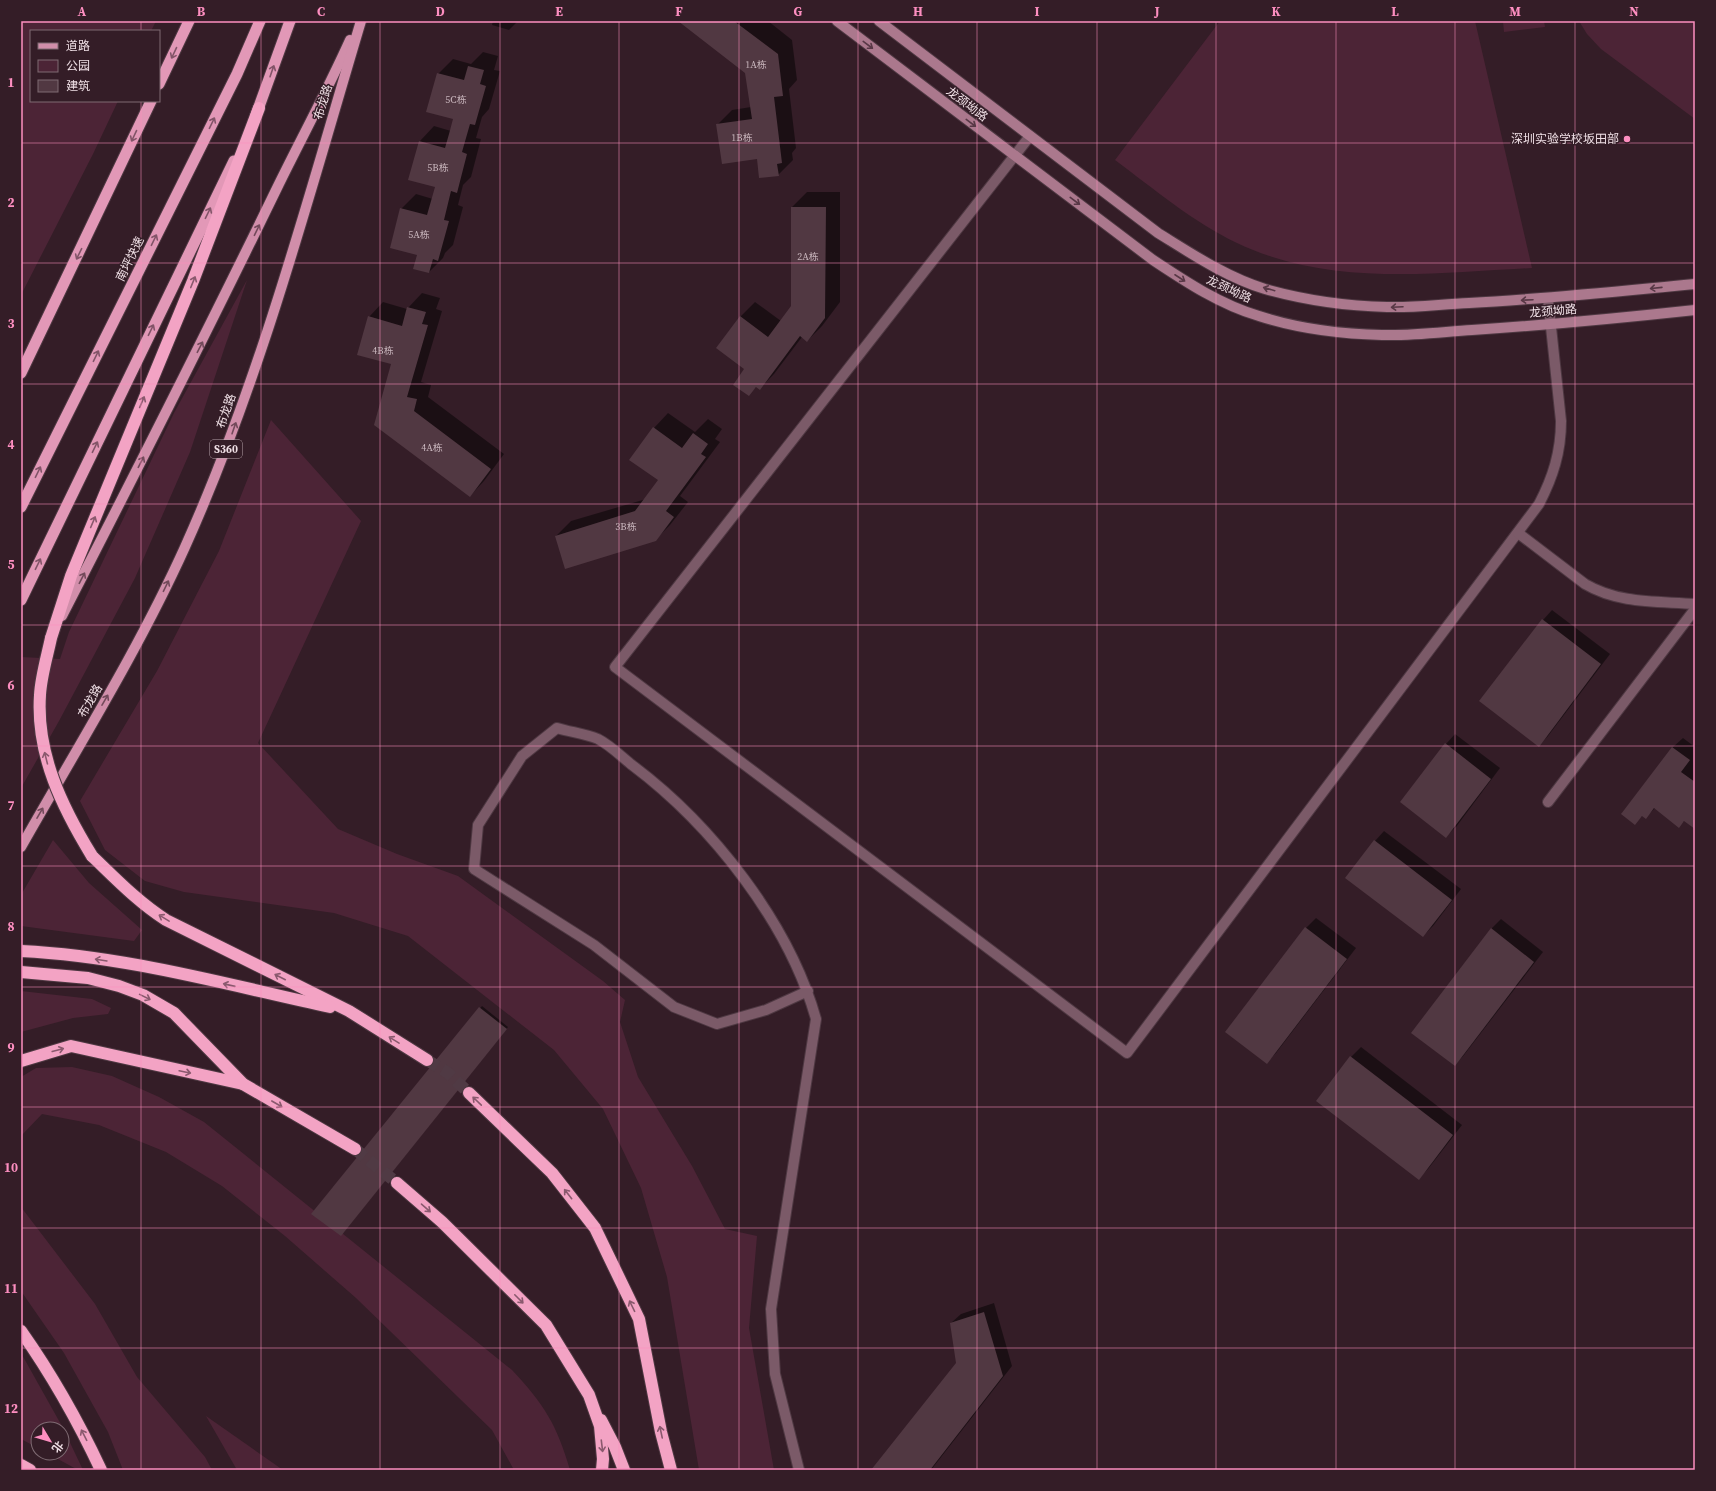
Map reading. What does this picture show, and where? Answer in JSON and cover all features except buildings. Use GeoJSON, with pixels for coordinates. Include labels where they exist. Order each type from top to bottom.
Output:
{"type":"FeatureCollection","features":[{"type":"Feature","properties":{"kind":"highway"},"geometry":{"type":"LineString","coordinates":[[160,82],[189,21]]}},
{"type":"Feature","properties":{"kind":"highway","name":"南坪快速"},"geometry":{"type":"LineString","coordinates":[[21,507],[237,74],[260,21]]}},
{"type":"Feature","properties":{"kind":"highway"},"geometry":{"type":"LineString","coordinates":[[290,21],[259,108],[193,282],[71,576],[51,638],[40,695],[41,737],[51,777],[71,822],[92,856],[147,907],[166,920],[349,1011],[427,1060]]}},
{"type":"Feature","properties":{"kind":"highway"},"geometry":{"type":"LineString","coordinates":[[21,373],[151,102]]}},
{"type":"Feature","properties":{"kind":"highway"},"geometry":{"type":"LineString","coordinates":[[21,600],[259,108]]}},
{"type":"Feature","properties":{"kind":"highway"},"geometry":{"type":"LineString","coordinates":[[21,951],[70,955],[167,971],[349,1011]]}},
{"type":"Feature","properties":{"kind":"highway"},"geometry":{"type":"LineString","coordinates":[[23,972],[88,978],[119,986],[143,995],[174,1013],[243,1084],[355,1148]]}},
{"type":"Feature","properties":{"kind":"highway"},"geometry":{"type":"LineString","coordinates":[[21,1061],[71,1046],[243,1084]]}},
{"type":"Feature","properties":{"kind":"highway"},"geometry":{"type":"LineString","coordinates":[[469,1094],[552,1173],[595,1228],[639,1319],[670,1470]]}},
{"type":"Feature","properties":{"kind":"highway"},"geometry":{"type":"LineString","coordinates":[[397,1183],[442,1222],[546,1325],[589,1395],[615,1447],[624,1470]]}},
{"type":"Feature","properties":{"kind":"highway"},"geometry":{"type":"LineString","coordinates":[[21,1331],[58,1386],[85,1436],[100,1470]]}},
{"type":"Feature","properties":{"kind":"highway"},"geometry":{"type":"LineString","coordinates":[[589,1395],[600,1426],[603,1459],[602,1470]]}},
{"type":"Feature","properties":{"kind":"highway"},"geometry":{"type":"LineString","coordinates":[[21,1465],[30,1470]]}},
{"type":"Feature","properties":{"kind":"main road"},"geometry":{"type":"LineString","coordinates":[[51,638],[200,345],[298,146],[329,87],[360,21]]}},
{"type":"Feature","properties":{"kind":"main road","name":"布龙路"},"geometry":{"type":"LineString","coordinates":[[21,847],[139,643],[185,547],[227,448],[285,276],[360,21]]}},
{"type":"Feature","properties":{"kind":"main road","name":"龙颈坳路"},"geometry":{"type":"LineString","coordinates":[[837,21],[1160,265],[1218,300],[1258,316],[1292,325],[1335,332],[1383,335],[1551,325],[1695,310]]}},
{"type":"Feature","properties":{"kind":"main road","name":"龙颈坳路"},"geometry":{"type":"LineString","coordinates":[[879,21],[1165,237],[1224,272],[1264,288],[1297,297],[1340,304],[1388,307],[1548,299],[1695,284]]}},
{"type":"Feature","properties":{"kind":"street"},"geometry":{"type":"LineString","coordinates":[[1030,136],[615,667],[1127,1053],[1539,504],[1554,473],[1558,456],[1561,421],[1548,299]]}},
{"type":"Feature","properties":{"kind":"street"},"geometry":{"type":"LineString","coordinates":[[1518,533],[1585,584],[1609,596],[1622,599],[1695,604]]}},
{"type":"Feature","properties":{"kind":"street"},"geometry":{"type":"LineString","coordinates":[[1548,802],[1695,609]]}},
{"type":"Feature","properties":{"kind":"street"},"geometry":{"type":"LineString","coordinates":[[798,1470],[775,1374],[771,1309],[816,1019],[808,991],[778,932],[742,876],[700,825],[652,780],[599,740],[557,728],[522,756],[478,825],[474,870],[594,945],[674,1007],[717,1024],[766,1010],[808,991]]}},
{"type":"Feature","properties":{"kind":"green space"},"geometry":{"type":"Polygon","coordinates":[[[21,21],[156,21],[152,30],[30,30],[30,102],[118,102],[93,154],[21,295],[21,21]]]}},
{"type":"Feature","properties":{"kind":"green space"},"geometry":{"type":"Polygon","coordinates":[[[1220,21],[1475,21],[1532,268],[1420,274],[1382,274],[1345,272],[1308,266],[1272,257],[1221,235],[1189,215],[1115,160],[1220,21]]]}},
{"type":"Feature","properties":{"kind":"green space"},"geometry":{"type":"Polygon","coordinates":[[[1503,21],[1544,21],[1545,27],[1504,32],[1503,21]]]}},
{"type":"Feature","properties":{"kind":"green space"},"geometry":{"type":"Polygon","coordinates":[[[1579,21],[1695,21],[1695,119],[1601,49],[1587,34],[1579,21]]]}},
{"type":"Feature","properties":{"kind":"green space"},"geometry":{"type":"Polygon","coordinates":[[[247,280],[190,452],[135,578],[59,721],[21,788],[21,657],[60,659],[69,632],[174,413],[247,280]]]}},
{"type":"Feature","properties":{"kind":"green space"},"geometry":{"type":"Polygon","coordinates":[[[271,420],[361,521],[258,743],[338,829],[397,854],[458,876],[603,981],[625,1000],[620,1022],[638,1077],[692,1166],[725,1229],[757,1236],[749,1328],[774,1470],[699,1470],[667,1277],[641,1188],[603,1109],[554,1050],[408,936],[334,913],[184,892],[145,881],[105,850],[80,801],[157,671],[219,551],[271,420]]]}},
{"type":"Feature","properties":{"kind":"green space"},"geometry":{"type":"Polygon","coordinates":[[[53,840],[89,883],[142,930],[134,941],[21,926],[21,895],[53,840]]]}},
{"type":"Feature","properties":{"kind":"green space"},"geometry":{"type":"Polygon","coordinates":[[[21,991],[92,999],[111,1008],[108,1014],[73,1018],[21,1032],[21,991]]]}},
{"type":"Feature","properties":{"kind":"green space"},"geometry":{"type":"Polygon","coordinates":[[[72,1067],[112,1076],[159,1097],[204,1122],[512,1370],[533,1394],[548,1416],[560,1440],[570,1470],[514,1470],[492,1430],[356,1298],[285,1236],[222,1186],[166,1152],[99,1125],[42,1114],[21,1136],[21,1077],[36,1068],[72,1067]]]}},
{"type":"Feature","properties":{"kind":"green space"},"geometry":{"type":"Polygon","coordinates":[[[21,1207],[95,1304],[137,1377],[205,1457],[212,1470],[123,1470],[108,1432],[64,1353],[21,1291],[21,1207]]]}},
{"type":"Feature","properties":{"kind":"green space"},"geometry":{"type":"Polygon","coordinates":[[[21,1353],[59,1421],[30,1421],[30,1444],[21,1439],[21,1353]]]}},
{"type":"Feature","properties":{"kind":"green space"},"geometry":{"type":"Polygon","coordinates":[[[206,1416],[283,1470],[237,1470],[206,1416]]]}},
{"type":"Feature","properties":{"kind":"green space"},"geometry":{"type":"Polygon","coordinates":[[[70,1443],[83,1470],[78,1470],[62,1461],[70,1461],[70,1443]]]}},
{"type":"Feature","properties":{"kind":"tunnel"},"geometry":{"type":"LineString","coordinates":[[427,1060],[448,1073],[469,1093]]}},
{"type":"Feature","properties":{"kind":"tunnel"},"geometry":{"type":"LineString","coordinates":[[355,1149],[397,1183]]}},
{"type":"Feature","properties":{"kind":"place","name":"深圳实验学校坂田部"},"geometry":{"type":"Point","coordinates":[1627,139]}}]}
